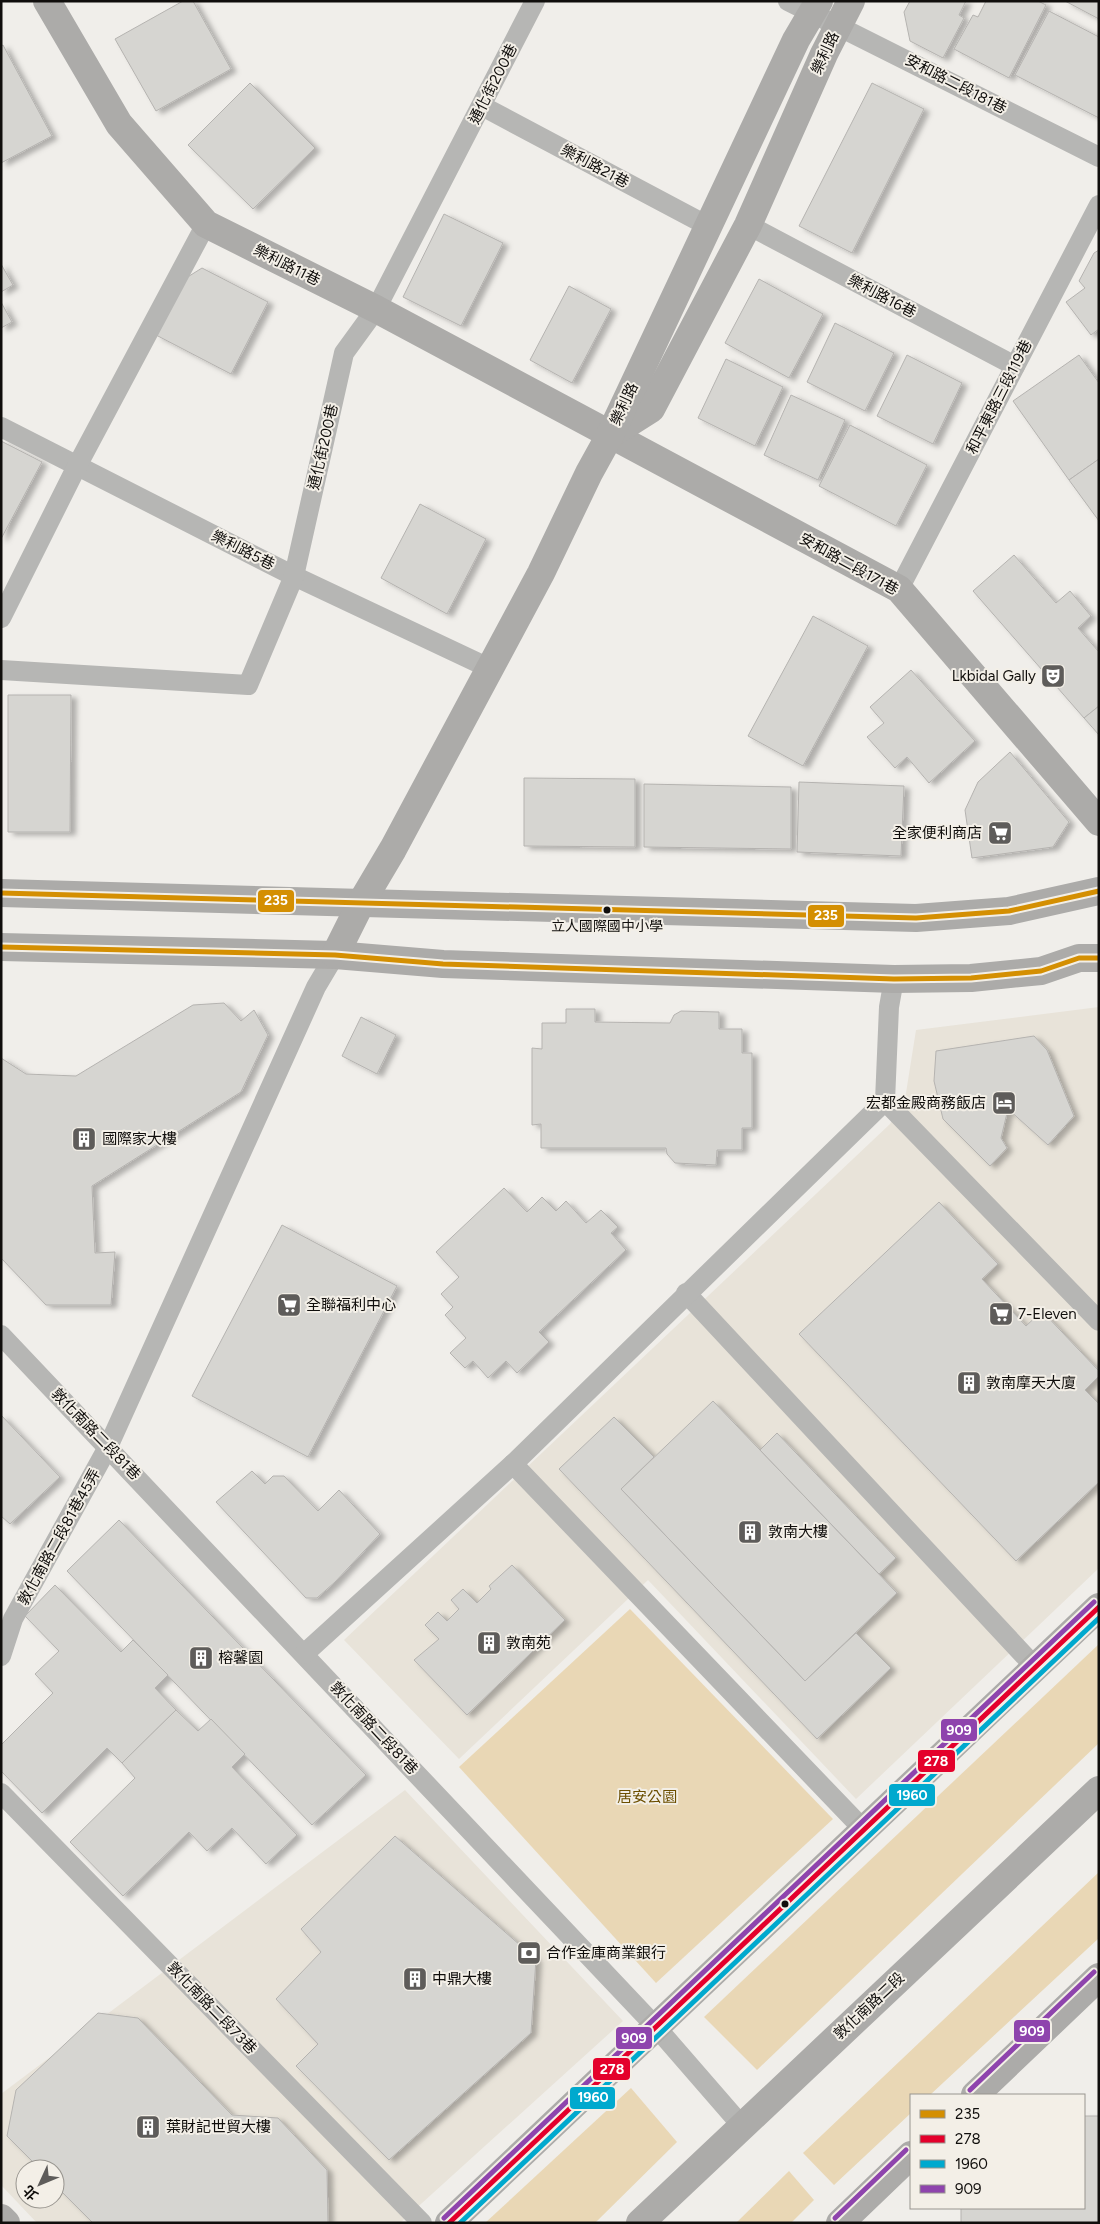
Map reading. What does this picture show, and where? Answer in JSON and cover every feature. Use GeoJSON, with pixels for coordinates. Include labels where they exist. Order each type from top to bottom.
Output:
{"type":"FeatureCollection","features":[{"type":"Feature","properties":{"kind":"street","name":"樂利路11巷"},"geometry":{"type":"LineString","coordinates":[[47,1],[119,124],[206,224],[376,310],[610,435]]}},
{"type":"Feature","properties":{"kind":"street","name":"樂利路"},"geometry":{"type":"LineString","coordinates":[[610,435],[651,409],[748,225],[850,1]]}},
{"type":"Feature","properties":{"kind":"street","name":"樂利路"},"geometry":{"type":"LineString","coordinates":[[610,435],[796,40],[815,7]]}},
{"type":"Feature","properties":{"kind":"street","name":"安和路二段171巷"},"geometry":{"type":"LineString","coordinates":[[610,435],[899,590],[1099,822]]}},
{"type":"Feature","properties":{"kind":"street"},"geometry":{"type":"LineString","coordinates":[[335,955],[361,903],[393,849],[540,573],[589,473],[610,435]]}},
{"type":"Feature","properties":{"kind":"street"},"geometry":{"type":"LineString","coordinates":[[1,893],[916,918],[1009,911],[1099,891]]}},
{"type":"Feature","properties":{"kind":"street"},"geometry":{"type":"LineString","coordinates":[[1,947],[335,955],[444,964],[894,979],[970,978],[1041,971],[1079,958],[1099,958]]}},
{"type":"Feature","properties":{"kind":"street"},"geometry":{"type":"LineString","coordinates":[[449,2223],[1099,1606]]}},
{"type":"Feature","properties":{"kind":"street","name":"敦化南路二段"},"geometry":{"type":"LineString","coordinates":[[640,2223],[1099,1790]]}},
{"type":"Feature","properties":{"kind":"street"},"geometry":{"type":"LineString","coordinates":[[976,2094],[1099,1977]]}},
{"type":"Feature","properties":{"kind":"street"},"geometry":{"type":"LineString","coordinates":[[840,2223],[910,2157]]}},
{"type":"Feature","properties":{"kind":"street"},"geometry":{"type":"LineString","coordinates":[[1,2218],[6,2223]]}},
{"type":"Feature","properties":{"kind":"lane","name":"通化街200巷"},"geometry":{"type":"LineString","coordinates":[[1,670],[248,685],[294,576],[344,353],[376,310],[535,1]]}},
{"type":"Feature","properties":{"kind":"lane","name":"安和路二段181巷"},"geometry":{"type":"LineString","coordinates":[[788,1],[815,7],[837,26],[1099,157]]}},
{"type":"Feature","properties":{"kind":"lane","name":"樂利路21巷"},"geometry":{"type":"LineString","coordinates":[[482,106],[708,226]]}},
{"type":"Feature","properties":{"kind":"lane","name":"和平東路三段119巷"},"geometry":{"type":"LineString","coordinates":[[899,590],[1099,205]]}},
{"type":"Feature","properties":{"kind":"lane"},"geometry":{"type":"LineString","coordinates":[[1,618],[77,466],[206,224]]}},
{"type":"Feature","properties":{"kind":"lane","name":"樂利路16巷"},"geometry":{"type":"LineString","coordinates":[[748,225],[1015,366]]}},
{"type":"Feature","properties":{"kind":"lane","name":"樂利路5巷"},"geometry":{"type":"LineString","coordinates":[[1,427],[294,576],[489,668]]}},
{"type":"Feature","properties":{"kind":"lane","name":"敦化南路二段81巷45弄"},"geometry":{"type":"LineString","coordinates":[[1,1656],[7,1616],[108,1447],[316,987],[335,955]]}},
{"type":"Feature","properties":{"kind":"lane"},"geometry":{"type":"LineString","coordinates":[[304,1654],[513,1464],[686,1293],[885,1101],[889,1007],[894,979]]}},
{"type":"Feature","properties":{"kind":"lane"},"geometry":{"type":"LineString","coordinates":[[885,1101],[1099,1321]]}},
{"type":"Feature","properties":{"kind":"lane"},"geometry":{"type":"LineString","coordinates":[[686,1293],[1035,1667]]}},
{"type":"Feature","properties":{"kind":"lane","name":"敦化南路二段81巷"},"geometry":{"type":"LineString","coordinates":[[1,1335],[656,2027],[742,2126]]}},
{"type":"Feature","properties":{"kind":"lane"},"geometry":{"type":"LineString","coordinates":[[513,1464],[864,1830]]}},
{"type":"Feature","properties":{"kind":"lane","name":"敦化南路二段73巷"},"geometry":{"type":"LineString","coordinates":[[1,1793],[422,2223]]}},
{"type":"Feature","properties":{"kind":"shaded area"},"geometry":{"type":"Polygon","coordinates":[[[1099,1007],[1099,1568],[856,1799],[648,1580],[459,1759],[344,1640],[890,1124],[906,1093],[916,1030],[1099,1007]]]}},
{"type":"Feature","properties":{"kind":"shaded area"},"geometry":{"type":"Polygon","coordinates":[[[405,1790],[623,2021],[400,2223],[37,2223],[24,2209],[65,2209],[65,2159],[15,2159],[15,2200],[1,2185],[1,2094],[405,1790]]]}},
{"type":"Feature","properties":{"kind":"green space","name":"居安公園"},"geometry":{"type":"Polygon","coordinates":[[[630,1609],[833,1819],[656,1983],[459,1767],[630,1609]]]}},
{"type":"Feature","properties":{"kind":"green space"},"geometry":{"type":"Polygon","coordinates":[[[1099,1644],[1099,1743],[757,2070],[704,2017],[1099,1644]]]}},
{"type":"Feature","properties":{"kind":"green space"},"geometry":{"type":"Polygon","coordinates":[[[1099,1872],[1099,1938],[931,2094],[910,2094],[910,2114],[834,2185],[803,2153],[1099,1872]]]}},
{"type":"Feature","properties":{"kind":"green space"},"geometry":{"type":"Polygon","coordinates":[[[631,2088],[677,2142],[595,2223],[485,2223],[631,2088]]]}},
{"type":"Feature","properties":{"kind":"green space"},"geometry":{"type":"Polygon","coordinates":[[[789,2171],[814,2200],[791,2223],[736,2223],[789,2171]]]}},
{"type":"Feature","properties":{"kind":"building"},"geometry":{"type":"Polygon","coordinates":[[[183,1],[193,1],[231,69],[156,111],[115,39],[183,1]]]}},
{"type":"Feature","properties":{"kind":"building"},"geometry":{"type":"Polygon","coordinates":[[[910,1],[966,1],[959,15],[964,18],[943,58],[910,41],[904,12],[910,1]]]}},
{"type":"Feature","properties":{"kind":"building"},"geometry":{"type":"Polygon","coordinates":[[[986,1],[1038,1],[1046,5],[1009,78],[954,49],[973,15],[978,17],[986,1]]]}},
{"type":"Feature","properties":{"kind":"building"},"geometry":{"type":"Polygon","coordinates":[[[1065,1],[1099,1],[1099,19],[1065,1]]]}},
{"type":"Feature","properties":{"kind":"building"},"geometry":{"type":"Polygon","coordinates":[[[1049,11],[1099,37],[1099,118],[1015,75],[1049,11]]]}},
{"type":"Feature","properties":{"kind":"building"},"geometry":{"type":"Polygon","coordinates":[[[3,45],[52,136],[1,163],[1,46],[3,45]]]}},
{"type":"Feature","properties":{"kind":"building"},"geometry":{"type":"Polygon","coordinates":[[[250,83],[315,148],[253,209],[188,145],[250,83]]]}},
{"type":"Feature","properties":{"kind":"building"},"geometry":{"type":"Polygon","coordinates":[[[872,83],[924,109],[852,253],[799,226],[872,83]]]}},
{"type":"Feature","properties":{"kind":"building"},"geometry":{"type":"Polygon","coordinates":[[[444,214],[503,243],[461,326],[403,297],[444,214]]]}},
{"type":"Feature","properties":{"kind":"building"},"geometry":{"type":"Polygon","coordinates":[[[1099,250],[1099,329],[1091,335],[1066,302],[1085,288],[1079,281],[1094,253],[1099,250]]]}},
{"type":"Feature","properties":{"kind":"building"},"geometry":{"type":"Polygon","coordinates":[[[1,264],[13,285],[1,292],[1,264]]]}},
{"type":"Feature","properties":{"kind":"building"},"geometry":{"type":"Polygon","coordinates":[[[202,268],[268,302],[231,374],[156,335],[186,278],[202,268]]]}},
{"type":"Feature","properties":{"kind":"building"},"geometry":{"type":"Polygon","coordinates":[[[759,279],[823,314],[789,378],[725,343],[759,279]]]}},
{"type":"Feature","properties":{"kind":"building"},"geometry":{"type":"Polygon","coordinates":[[[569,286],[611,309],[572,383],[530,360],[569,286]]]}},
{"type":"Feature","properties":{"kind":"building"},"geometry":{"type":"Polygon","coordinates":[[[1,302],[12,322],[1,328],[1,302]]]}},
{"type":"Feature","properties":{"kind":"building"},"geometry":{"type":"Polygon","coordinates":[[[835,323],[894,353],[865,411],[807,382],[835,323]]]}},
{"type":"Feature","properties":{"kind":"building"},"geometry":{"type":"Polygon","coordinates":[[[907,355],[962,383],[933,444],[877,416],[907,355]]]}},
{"type":"Feature","properties":{"kind":"building"},"geometry":{"type":"Polygon","coordinates":[[[1079,355],[1099,383],[1099,459],[1069,480],[1013,401],[1079,355]]]}},
{"type":"Feature","properties":{"kind":"building"},"geometry":{"type":"Polygon","coordinates":[[[726,359],[783,387],[755,446],[698,418],[726,359]]]}},
{"type":"Feature","properties":{"kind":"building"},"geometry":{"type":"Polygon","coordinates":[[[791,395],[845,420],[818,480],[764,455],[791,395]]]}},
{"type":"Feature","properties":{"kind":"building"},"geometry":{"type":"Polygon","coordinates":[[[850,425],[927,465],[896,526],[819,486],[850,425]]]}},
{"type":"Feature","properties":{"kind":"building"},"geometry":{"type":"Polygon","coordinates":[[[1,441],[42,462],[1,539],[1,441]]]}},
{"type":"Feature","properties":{"kind":"building"},"geometry":{"type":"Polygon","coordinates":[[[1099,459],[1099,521],[1069,480],[1099,459]]]}},
{"type":"Feature","properties":{"kind":"building"},"geometry":{"type":"Polygon","coordinates":[[[420,504],[486,539],[447,614],[381,578],[420,504]]]}},
{"type":"Feature","properties":{"kind":"building"},"geometry":{"type":"Polygon","coordinates":[[[1014,555],[1056,603],[1070,591],[1091,616],[1078,628],[1099,652],[1099,706],[1084,718],[973,591],[1014,555]]]}},
{"type":"Feature","properties":{"kind":"building"},"geometry":{"type":"Polygon","coordinates":[[[813,616],[868,646],[803,766],[748,736],[813,616]]]}},
{"type":"Feature","properties":{"kind":"building"},"geometry":{"type":"Polygon","coordinates":[[[911,670],[975,741],[929,783],[907,757],[895,768],[867,737],[884,723],[870,707],[911,670]]]}},
{"type":"Feature","properties":{"kind":"building"},"geometry":{"type":"Polygon","coordinates":[[[8,695],[71,695],[70,832],[8,832],[8,695]]]}},
{"type":"Feature","properties":{"kind":"building"},"geometry":{"type":"Polygon","coordinates":[[[1099,706],[1099,735],[1084,718],[1099,706]]]}},
{"type":"Feature","properties":{"kind":"building"},"geometry":{"type":"Polygon","coordinates":[[[1010,752],[1069,822],[1053,847],[972,858],[965,810],[978,782],[1010,752]]]}},
{"type":"Feature","properties":{"kind":"building"},"geometry":{"type":"Polygon","coordinates":[[[524,778],[635,779],[635,847],[524,846],[524,778]]]}},
{"type":"Feature","properties":{"kind":"building"},"geometry":{"type":"Polygon","coordinates":[[[799,782],[904,786],[901,856],[797,852],[799,782]]]}},
{"type":"Feature","properties":{"kind":"building"},"geometry":{"type":"Polygon","coordinates":[[[644,784],[791,787],[791,849],[644,847],[644,784]]]}},
{"type":"Feature","properties":{"kind":"building","name":"國際家大樓"},"geometry":{"type":"Polygon","coordinates":[[[224,1003],[241,1021],[254,1010],[268,1035],[241,1092],[92,1186],[95,1253],[115,1252],[111,1305],[46,1305],[1,1258],[1,1058],[26,1074],[76,1076],[193,1005],[224,1003]]]}},
{"type":"Feature","properties":{"kind":"building"},"geometry":{"type":"Polygon","coordinates":[[[566,1009],[595,1009],[595,1022],[670,1023],[674,1015],[681,1011],[719,1012],[719,1029],[742,1029],[742,1053],[752,1053],[752,1128],[742,1128],[742,1150],[717,1150],[716,1165],[675,1163],[667,1154],[666,1148],[541,1148],[541,1124],[532,1125],[532,1048],[542,1049],[542,1023],[566,1023],[566,1009]]]}},
{"type":"Feature","properties":{"kind":"building"},"geometry":{"type":"Polygon","coordinates":[[[361,1017],[396,1035],[377,1074],[342,1056],[361,1017]]]}},
{"type":"Feature","properties":{"kind":"building","name":"宏都金殿商務飯店"},"geometry":{"type":"Polygon","coordinates":[[[1034,1036],[1047,1050],[1074,1116],[1048,1145],[1008,1109],[1001,1138],[1007,1148],[990,1166],[943,1119],[934,1081],[936,1051],[1034,1036]]]}},
{"type":"Feature","properties":{"kind":"building"},"geometry":{"type":"Polygon","coordinates":[[[504,1188],[527,1212],[542,1197],[556,1211],[566,1201],[586,1223],[601,1210],[618,1227],[611,1233],[626,1250],[539,1332],[549,1342],[517,1373],[506,1361],[488,1378],[473,1361],[465,1368],[450,1353],[466,1338],[445,1315],[453,1307],[441,1294],[459,1277],[436,1252],[504,1188]]]}},
{"type":"Feature","properties":{"kind":"building","name":"敦南摩天大廈"},"geometry":{"type":"Polygon","coordinates":[[[939,1202],[998,1264],[982,1279],[1026,1326],[1042,1311],[1099,1371],[1099,1376],[1085,1390],[1099,1404],[1099,1482],[1016,1561],[799,1334],[939,1202]]]}},
{"type":"Feature","properties":{"kind":"building"},"geometry":{"type":"Polygon","coordinates":[[[282,1225],[397,1286],[308,1457],[192,1396],[282,1225]]]}},
{"type":"Feature","properties":{"kind":"building","name":"敦南大樓"},"geometry":{"type":"Polygon","coordinates":[[[713,1401],[897,1593],[805,1681],[621,1489],[713,1401]]]}},
{"type":"Feature","properties":{"kind":"building"},"geometry":{"type":"Polygon","coordinates":[[[1,1415],[60,1477],[10,1524],[1,1516],[1,1415]]]}},
{"type":"Feature","properties":{"kind":"building"},"geometry":{"type":"Polygon","coordinates":[[[614,1417],[654,1457],[621,1489],[805,1681],[856,1633],[891,1668],[817,1739],[559,1469],[614,1417]]]}},
{"type":"Feature","properties":{"kind":"building"},"geometry":{"type":"Polygon","coordinates":[[[777,1433],[896,1558],[879,1574],[760,1450],[777,1433]]]}},
{"type":"Feature","properties":{"kind":"building"},"geometry":{"type":"Polygon","coordinates":[[[252,1471],[265,1484],[273,1476],[284,1476],[318,1511],[339,1490],[380,1534],[335,1582],[317,1598],[306,1598],[216,1502],[252,1471]]]}},
{"type":"Feature","properties":{"kind":"building","name":"榕馨園"},"geometry":{"type":"Polygon","coordinates":[[[119,1520],[366,1775],[312,1825],[67,1571],[119,1520]]]}},
{"type":"Feature","properties":{"kind":"building","name":"敦南苑"},"geometry":{"type":"Polygon","coordinates":[[[512,1565],[565,1620],[467,1715],[414,1660],[439,1639],[425,1625],[438,1612],[447,1621],[459,1609],[451,1600],[463,1589],[477,1603],[491,1589],[489,1586],[512,1565]]]}},
{"type":"Feature","properties":{"kind":"building"},"geometry":{"type":"Polygon","coordinates":[[[55,1585],[121,1652],[133,1640],[168,1675],[155,1688],[176,1710],[122,1763],[107,1748],[42,1813],[1,1771],[1,1745],[53,1693],[35,1674],[59,1651],[25,1616],[55,1585]]]}},
{"type":"Feature","properties":{"kind":"building"},"geometry":{"type":"Polygon","coordinates":[[[176,1710],[198,1731],[211,1719],[245,1754],[232,1767],[297,1835],[266,1864],[232,1828],[207,1851],[189,1832],[123,1896],[70,1842],[135,1778],[122,1763],[176,1710]]]}},
{"type":"Feature","properties":{"kind":"building","name":"中鼎大樓"},"geometry":{"type":"Polygon","coordinates":[[[395,1836],[536,1959],[531,2033],[389,2160],[296,2066],[318,2044],[276,1999],[321,1952],[301,1929],[395,1836]]]}},
{"type":"Feature","properties":{"kind":"building","name":"葉財記世貿大樓"},"geometry":{"type":"Polygon","coordinates":[[[98,2013],[138,2018],[232,2115],[278,2118],[327,2170],[328,2223],[93,2223],[65,2195],[65,2159],[30,2159],[7,2136],[16,2090],[98,2013]]]}},
{"type":"Feature","properties":{"kind":"building"},"geometry":{"type":"Polygon","coordinates":[[[1085,2116],[1099,2116],[1099,2223],[961,2223],[961,2209],[1085,2209],[1085,2116]]]}},
{"type":"Feature","properties":{"kind":"transit line","name":"235"},"geometry":{"type":"LineString","coordinates":[[1,893],[916,918],[1009,911],[1099,891]]}},
{"type":"Feature","properties":{"kind":"transit line","name":"235"},"geometry":{"type":"LineString","coordinates":[[1,947],[335,955],[443,964],[894,979],[971,978],[1041,971],[1079,958],[1099,958]]}},
{"type":"Feature","properties":{"kind":"transit line","name":"909"},"geometry":{"type":"LineString","coordinates":[[444,2218],[1094,1602]]}},
{"type":"Feature","properties":{"kind":"transit line","name":"278"},"geometry":{"type":"LineString","coordinates":[[449,2223],[1099,1607]]}},
{"type":"Feature","properties":{"kind":"transit line","name":"1960"},"geometry":{"type":"LineString","coordinates":[[460,2223],[1099,1618]]}},
{"type":"Feature","properties":{"kind":"transit line","name":"909"},"geometry":{"type":"LineString","coordinates":[[970,2090],[1094,1972]]}},
{"type":"Feature","properties":{"kind":"transit line","name":"909"},"geometry":{"type":"LineString","coordinates":[[835,2218],[906,2150]]}},
{"type":"Feature","properties":{"kind":"place","name":"Lkbidal Gally"},"geometry":{"type":"Point","coordinates":[1053,676]}},
{"type":"Feature","properties":{"kind":"place","name":"全家便利商店"},"geometry":{"type":"Point","coordinates":[1000,833]}},
{"type":"Feature","properties":{"kind":"place","name":"立人國際國中小學"},"geometry":{"type":"Point","coordinates":[607,910]}},
{"type":"Feature","properties":{"kind":"place","name":"宏都金殿商務飯店"},"geometry":{"type":"Point","coordinates":[1004,1103]}},
{"type":"Feature","properties":{"kind":"place","name":"國際家大樓"},"geometry":{"type":"Point","coordinates":[84,1139]}},
{"type":"Feature","properties":{"kind":"place","name":"全聯福利中心"},"geometry":{"type":"Point","coordinates":[289,1305]}},
{"type":"Feature","properties":{"kind":"place","name":"7-Eleven"},"geometry":{"type":"Point","coordinates":[1001,1314]}},
{"type":"Feature","properties":{"kind":"place","name":"敦南摩天大廈"},"geometry":{"type":"Point","coordinates":[969,1383]}},
{"type":"Feature","properties":{"kind":"place","name":"敦南大樓"},"geometry":{"type":"Point","coordinates":[750,1532]}},
{"type":"Feature","properties":{"kind":"place","name":"敦南苑"},"geometry":{"type":"Point","coordinates":[489,1643]}},
{"type":"Feature","properties":{"kind":"place","name":"榕馨園"},"geometry":{"type":"Point","coordinates":[201,1658]}},
{"type":"Feature","properties":{"kind":"place","name":"合作金庫商業銀行"},"geometry":{"type":"Point","coordinates":[529,1953]}},
{"type":"Feature","properties":{"kind":"place","name":"中鼎大樓"},"geometry":{"type":"Point","coordinates":[415,1979]}},
{"type":"Feature","properties":{"kind":"place","name":"葉財記世貿大樓"},"geometry":{"type":"Point","coordinates":[148,2127]}}]}
